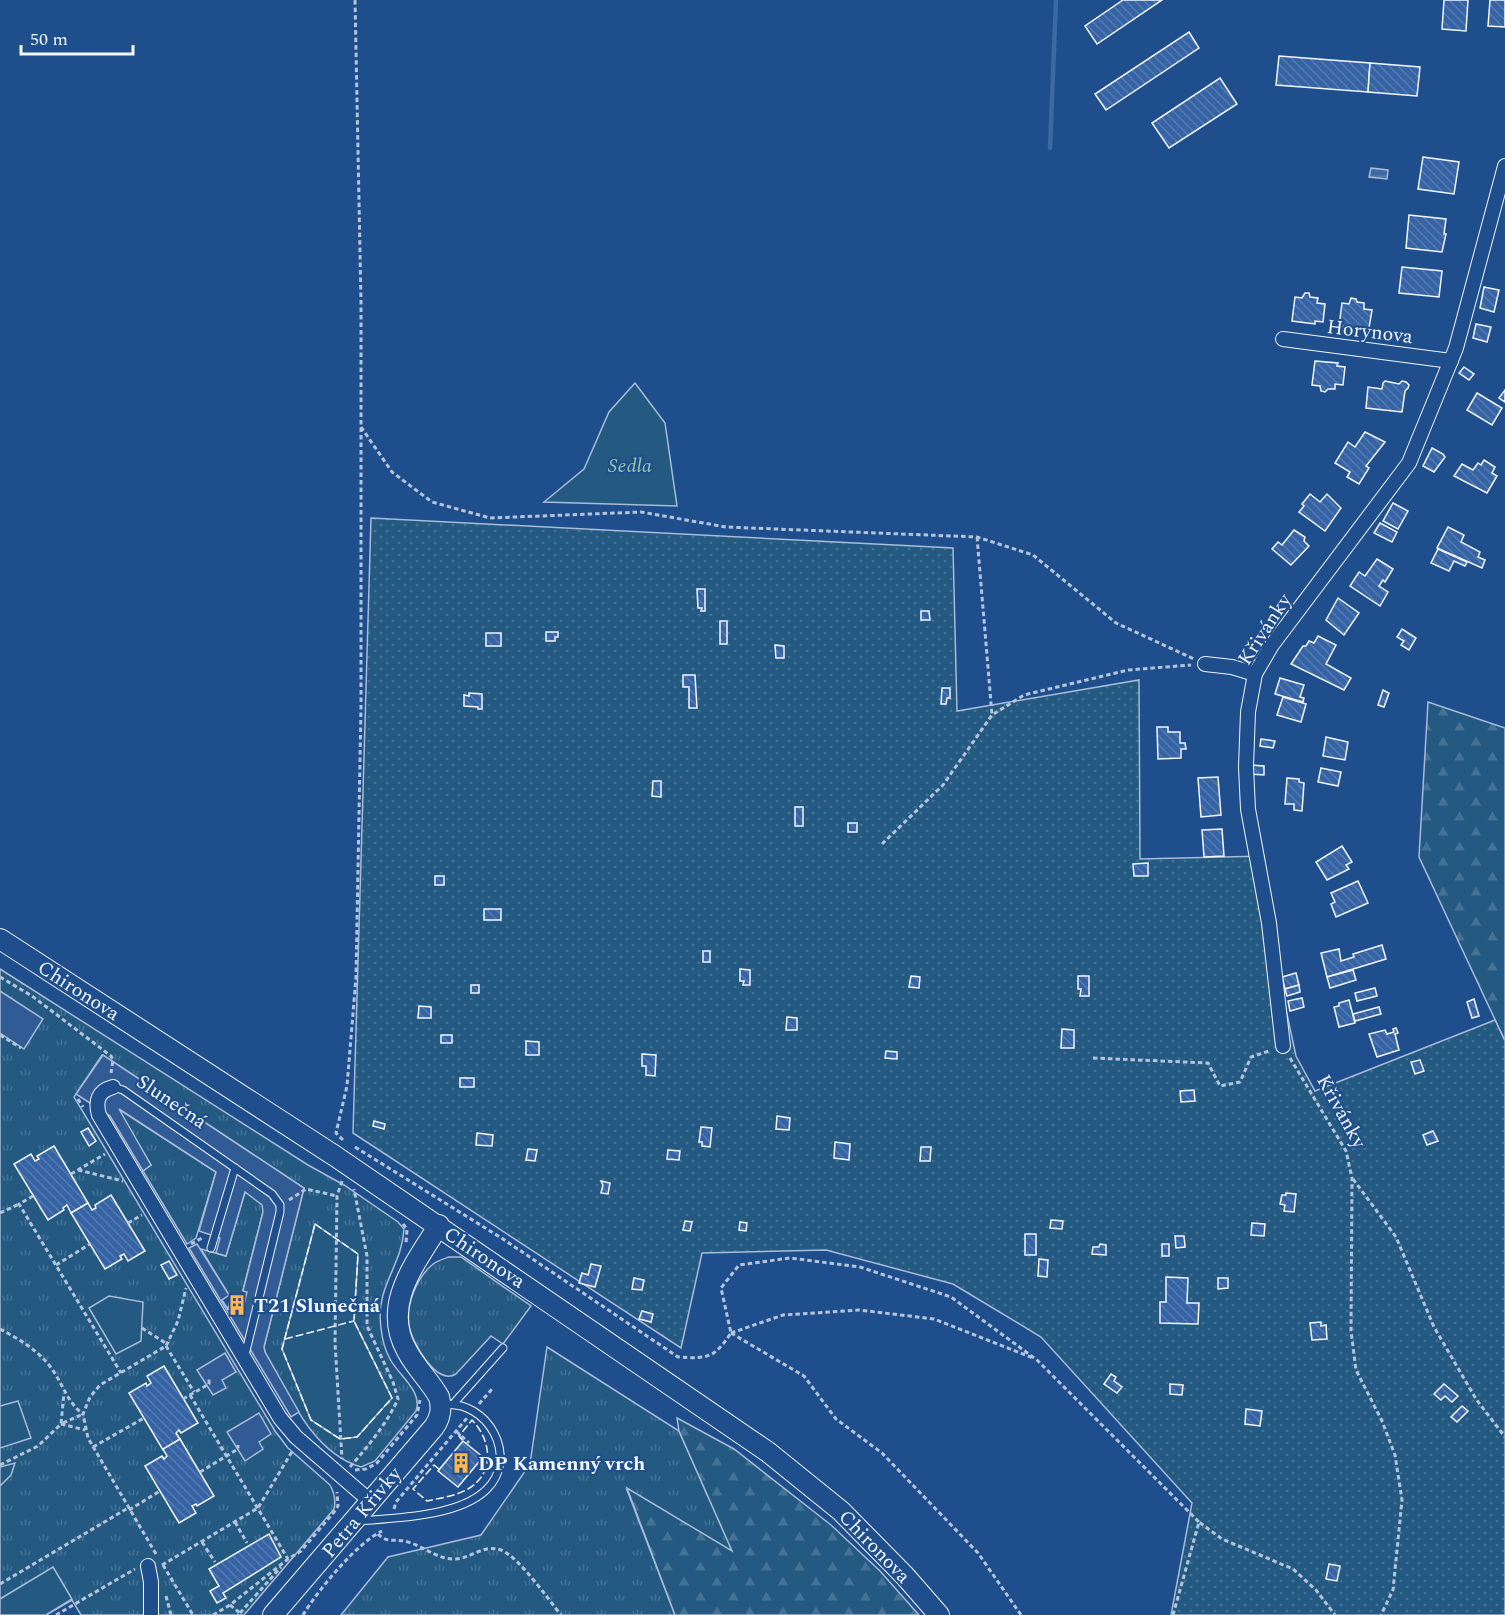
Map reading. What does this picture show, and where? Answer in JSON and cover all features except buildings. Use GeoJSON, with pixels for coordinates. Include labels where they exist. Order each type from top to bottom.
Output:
{"type":"FeatureCollection","features":[{"type":"Feature","properties":{"kind":"street","name":"Křivánky"},"geometry":{"type":"LineString","coordinates":[[1283,1046],[1269,922],[1248,809],[1246,767],[1248,712],[1255,674],[1272,645],[1409,463],[1456,348],[1505,166]]}},
{"type":"Feature","properties":{"kind":"street","name":"Horynova"},"geometry":{"type":"LineString","coordinates":[[1283,339],[1451,361]]}},
{"type":"Feature","properties":{"kind":"street"},"geometry":{"type":"LineString","coordinates":[[1205,664],[1232,667],[1255,674]]}},
{"type":"Feature","properties":{"kind":"street","name":"Chironova"},"geometry":{"type":"LineString","coordinates":[[0,939],[339,1148],[439,1225],[768,1452],[841,1511],[905,1576],[939,1615]]}},
{"type":"Feature","properties":{"kind":"street","name":"Slunečná"},"geometry":{"type":"LineString","coordinates":[[113,1087],[99,1095],[96,1106],[99,1115],[288,1429],[370,1501]]}},
{"type":"Feature","properties":{"kind":"street"},"geometry":{"type":"LineString","coordinates":[[439,1225],[403,1286],[398,1302],[397,1317],[399,1331],[406,1349],[447,1404]]}},
{"type":"Feature","properties":{"kind":"street","name":"Petra Křivky"},"geometry":{"type":"LineString","coordinates":[[273,1615],[436,1423],[447,1404]]}},
{"type":"Feature","properties":{"kind":"street"},"geometry":{"type":"LineString","coordinates":[[148,1566],[152,1590],[151,1615]]}},
{"type":"Feature","properties":{"kind":"lane","name":"Slunečná"},"geometry":{"type":"LineString","coordinates":[[113,1087],[123,1090],[235,1167],[272,1194],[280,1205]]}},
{"type":"Feature","properties":{"kind":"lane"},"geometry":{"type":"LineString","coordinates":[[212,1248],[235,1167]]}},
{"type":"Feature","properties":{"kind":"lane"},"geometry":{"type":"LineString","coordinates":[[244,1356],[280,1205]]}},
{"type":"Feature","properties":{"kind":"lane","name":"Petra Křivky"},"geometry":{"type":"LineString","coordinates":[[447,1404],[503,1348]]}},
{"type":"Feature","properties":{"kind":"lane"},"geometry":{"type":"LineString","coordinates":[[352,1522],[390,1519],[452,1508],[471,1501],[486,1490],[494,1479],[498,1467],[500,1452],[496,1437],[489,1423],[474,1410],[447,1404]]}},
{"type":"Feature","properties":{"kind":"path"},"geometry":{"type":"LineString","coordinates":[[339,1148],[336,1133],[347,1086],[356,965],[361,707],[361,302],[355,0]]}},
{"type":"Feature","properties":{"kind":"path"},"geometry":{"type":"LineString","coordinates":[[360,426],[392,472],[432,502],[490,518],[641,512],[726,527],[977,537],[1033,555],[1116,623],[1205,664]]}},
{"type":"Feature","properties":{"kind":"path"},"geometry":{"type":"LineString","coordinates":[[977,537],[992,715]]}},
{"type":"Feature","properties":{"kind":"path"},"geometry":{"type":"LineString","coordinates":[[882,844],[943,785],[992,715],[1024,695],[1128,670],[1205,664]]}},
{"type":"Feature","properties":{"kind":"path"},"geometry":{"type":"LineString","coordinates":[[0,977],[32,996],[111,1056],[113,1060],[110,1072],[113,1087]]}},
{"type":"Feature","properties":{"kind":"path"},"geometry":{"type":"LineString","coordinates":[[0,1035],[21,1048]]}},
{"type":"Feature","properties":{"kind":"path"},"geometry":{"type":"LineString","coordinates":[[1094,1058],[1208,1063],[1220,1086],[1240,1082],[1251,1057],[1283,1046]]}},
{"type":"Feature","properties":{"kind":"path","name":"Křivánky"},"geometry":{"type":"LineString","coordinates":[[1283,1046],[1346,1151],[1352,1178]]}},
{"type":"Feature","properties":{"kind":"path"},"geometry":{"type":"LineString","coordinates":[[353,1146],[503,1239],[678,1357],[700,1359],[719,1351],[731,1332],[783,1315],[859,1310],[934,1318],[1037,1360]]}},
{"type":"Feature","properties":{"kind":"path"},"geometry":{"type":"LineString","coordinates":[[71,1174],[110,1151]]}},
{"type":"Feature","properties":{"kind":"path"},"geometry":{"type":"LineString","coordinates":[[78,1170],[128,1182]]}},
{"type":"Feature","properties":{"kind":"path"},"geometry":{"type":"LineString","coordinates":[[1352,1178],[1396,1237],[1434,1327],[1476,1399],[1505,1437]]}},
{"type":"Feature","properties":{"kind":"path"},"geometry":{"type":"LineString","coordinates":[[1352,1178],[1351,1331],[1356,1370],[1392,1446],[1402,1500],[1393,1590],[1381,1615]]}},
{"type":"Feature","properties":{"kind":"path"},"geometry":{"type":"LineString","coordinates":[[341,1180],[337,1196],[334,1343],[343,1464]]}},
{"type":"Feature","properties":{"kind":"path"},"geometry":{"type":"LineString","coordinates":[[280,1205],[306,1189],[337,1196]]}},
{"type":"Feature","properties":{"kind":"path"},"geometry":{"type":"LineString","coordinates":[[349,1468],[371,1442],[392,1412],[398,1399],[393,1382],[367,1326],[366,1256],[354,1189]]}},
{"type":"Feature","properties":{"kind":"path"},"geometry":{"type":"LineString","coordinates":[[0,1213],[33,1196]]}},
{"type":"Feature","properties":{"kind":"path"},"geometry":{"type":"LineString","coordinates":[[19,1204],[121,1373]]}},
{"type":"Feature","properties":{"kind":"path"},"geometry":{"type":"LineString","coordinates":[[128,1223],[147,1213]]}},
{"type":"Feature","properties":{"kind":"path"},"geometry":{"type":"LineString","coordinates":[[196,1241],[205,1236]]}},
{"type":"Feature","properties":{"kind":"path"},"geometry":{"type":"LineString","coordinates":[[56,1265],[90,1244]]}},
{"type":"Feature","properties":{"kind":"path"},"geometry":{"type":"LineString","coordinates":[[1021,1615],[978,1553],[882,1453],[836,1419],[804,1376],[731,1332],[721,1288],[739,1265],[790,1258],[860,1268],[951,1297],[1037,1360],[1199,1522],[1222,1539],[1293,1569],[1316,1590],[1335,1615]]}},
{"type":"Feature","properties":{"kind":"path"},"geometry":{"type":"LineString","coordinates":[[188,1283],[178,1321],[167,1345],[95,1390],[83,1414],[85,1430],[93,1447],[193,1615]]}},
{"type":"Feature","properties":{"kind":"path"},"geometry":{"type":"LineString","coordinates":[[142,1328],[167,1345],[194,1392]]}},
{"type":"Feature","properties":{"kind":"path"},"geometry":{"type":"LineString","coordinates":[[0,1329],[37,1352],[54,1373],[75,1408],[83,1414]]}},
{"type":"Feature","properties":{"kind":"path"},"geometry":{"type":"LineString","coordinates":[[183,1399],[210,1384],[209,1377]]}},
{"type":"Feature","properties":{"kind":"path"},"geometry":{"type":"LineString","coordinates":[[303,1615],[310,1603],[360,1546],[385,1530],[396,1502],[492,1389]]}},
{"type":"Feature","properties":{"kind":"path"},"geometry":{"type":"LineString","coordinates":[[61,1424],[64,1391]]}},
{"type":"Feature","properties":{"kind":"path"},"geometry":{"type":"LineString","coordinates":[[190,1395],[288,1559]]}},
{"type":"Feature","properties":{"kind":"path"},"geometry":{"type":"LineString","coordinates":[[481,1402],[486,1407]]}},
{"type":"Feature","properties":{"kind":"path"},"geometry":{"type":"LineString","coordinates":[[0,1465],[38,1446],[61,1424],[83,1414]]}},
{"type":"Feature","properties":{"kind":"path"},"geometry":{"type":"LineString","coordinates":[[93,1447],[144,1418]]}},
{"type":"Feature","properties":{"kind":"path"},"geometry":{"type":"LineString","coordinates":[[61,1424],[85,1430]]}},
{"type":"Feature","properties":{"kind":"path"},"geometry":{"type":"LineString","coordinates":[[456,1431],[469,1443]]}},
{"type":"Feature","properties":{"kind":"path"},"geometry":{"type":"LineString","coordinates":[[200,1472],[238,1449],[238,1445]]}},
{"type":"Feature","properties":{"kind":"path"},"geometry":{"type":"LineString","coordinates":[[163,1565],[258,1508],[293,1450]]}},
{"type":"Feature","properties":{"kind":"path"},"geometry":{"type":"LineString","coordinates":[[213,1615],[230,1605],[301,1551],[334,1512],[339,1500],[334,1485]]}},
{"type":"Feature","properties":{"kind":"path"},"geometry":{"type":"LineString","coordinates":[[0,1584],[160,1491]]}},
{"type":"Feature","properties":{"kind":"path"},"geometry":{"type":"LineString","coordinates":[[235,1522],[247,1544]]}},
{"type":"Feature","properties":{"kind":"path"},"geometry":{"type":"LineString","coordinates":[[1173,1615],[1199,1522]]}},
{"type":"Feature","properties":{"kind":"path"},"geometry":{"type":"LineString","coordinates":[[378,1533],[385,1540],[407,1542],[440,1557],[450,1559],[467,1557],[484,1549],[501,1550],[521,1567],[561,1615]]}},
{"type":"Feature","properties":{"kind":"path"},"geometry":{"type":"LineString","coordinates":[[202,1542],[215,1562]]}},
{"type":"Feature","properties":{"kind":"path"},"geometry":{"type":"LineString","coordinates":[[230,1605],[239,1614],[288,1559]]}},
{"type":"Feature","properties":{"kind":"path"},"geometry":{"type":"LineString","coordinates":[[56,1615],[136,1569],[148,1566]]}},
{"type":"Feature","properties":{"kind":"path"},"geometry":{"type":"LineString","coordinates":[[67,1609],[70,1615]]}},
{"type":"Feature","properties":{"kind":"green space","name":"Sedla"},"geometry":{"type":"Polygon","coordinates":[[[635,383],[665,423],[677,506],[544,502],[584,469],[609,412],[635,383]]]}},
{"type":"Feature","properties":{"kind":"green space"},"geometry":{"type":"Polygon","coordinates":[[[371,518],[953,548],[957,711],[1139,680],[1140,859],[1264,856],[1281,986],[1296,1056],[1315,1091],[1495,1020],[1505,1041],[1505,1615],[1171,1615],[1192,1503],[1041,1337],[953,1284],[826,1250],[702,1253],[681,1348],[353,1133],[371,518]]]}},
{"type":"Feature","properties":{"kind":"green space"},"geometry":{"type":"Polygon","coordinates":[[[1428,702],[1505,728],[1505,1041],[1419,857],[1428,702]]]}},
{"type":"Feature","properties":{"kind":"green space"},"geometry":{"type":"Polygon","coordinates":[[[0,969],[308,1165],[344,1185],[398,1222],[404,1229],[399,1255],[385,1288],[380,1313],[384,1344],[390,1359],[413,1390],[417,1404],[416,1411],[375,1461],[361,1467],[344,1460],[315,1435],[303,1420],[265,1352],[264,1347],[304,1188],[102,1055],[74,1097],[275,1431],[288,1448],[330,1485],[334,1493],[334,1509],[244,1615],[81,1615],[72,1600],[46,1615],[0,1615],[0,969]]]}},
{"type":"Feature","properties":{"kind":"green space"},"geometry":{"type":"Polygon","coordinates":[[[117,1108],[216,1172],[196,1238],[187,1244],[143,1171],[151,1165],[117,1108]]]}},
{"type":"Feature","properties":{"kind":"green space"},"geometry":{"type":"Polygon","coordinates":[[[245,1192],[261,1202],[264,1208],[243,1290],[247,1292],[245,1300],[229,1295],[201,1249],[226,1256],[245,1192]]]}},
{"type":"Feature","properties":{"kind":"green space"},"geometry":{"type":"Polygon","coordinates":[[[315,1224],[358,1254],[354,1321],[392,1398],[357,1437],[340,1439],[311,1420],[282,1349],[315,1224]]]}},
{"type":"Feature","properties":{"kind":"green space"},"geometry":{"type":"Polygon","coordinates":[[[449,1257],[461,1257],[531,1306],[503,1344],[491,1336],[456,1374],[448,1376],[440,1374],[433,1368],[419,1351],[408,1317],[413,1292],[421,1277],[434,1264],[449,1257]]]}},
{"type":"Feature","properties":{"kind":"green space"},"geometry":{"type":"Polygon","coordinates":[[[109,1296],[143,1302],[141,1341],[116,1354],[89,1308],[109,1296]]]}},
{"type":"Feature","properties":{"kind":"green space"},"geometry":{"type":"Polygon","coordinates":[[[547,1347],[679,1431],[733,1552],[627,1490],[675,1615],[341,1615],[388,1557],[481,1535],[530,1464],[547,1347]]]}},
{"type":"Feature","properties":{"kind":"green space"},"geometry":{"type":"Polygon","coordinates":[[[18,1401],[31,1438],[0,1448],[0,1406],[18,1401]]]}},
{"type":"Feature","properties":{"kind":"green space"},"geometry":{"type":"Polygon","coordinates":[[[677,1418],[734,1449],[831,1525],[880,1571],[919,1615],[675,1615],[627,1488],[732,1551],[679,1431],[677,1418]]]}},
{"type":"Feature","properties":{"kind":"green space"},"geometry":{"type":"Polygon","coordinates":[[[15,1463],[11,1475],[0,1486],[0,1467],[15,1463]]]}},
{"type":"Feature","properties":{"kind":"green space"},"geometry":{"type":"Polygon","coordinates":[[[53,1567],[72,1599],[46,1615],[0,1615],[0,1599],[53,1567]]]}},
{"type":"Feature","properties":{"kind":"shaded area"},"geometry":{"type":"Polygon","coordinates":[[[1371,168],[1388,170],[1387,179],[1369,177],[1371,168]]]}},
{"type":"Feature","properties":{"kind":"shaded area"},"geometry":{"type":"Polygon","coordinates":[[[0,991],[43,1019],[24,1049],[0,1033],[0,991]]]}},
{"type":"Feature","properties":{"kind":"shaded area"},"geometry":{"type":"Polygon","coordinates":[[[103,1055],[304,1188],[264,1347],[299,1412],[291,1417],[189,1248],[197,1244],[229,1295],[222,1300],[228,1309],[242,1312],[247,1292],[243,1291],[263,1212],[262,1205],[245,1192],[226,1256],[216,1253],[220,1238],[199,1231],[216,1172],[119,1109],[151,1165],[143,1171],[110,1116],[76,1094],[103,1055]]]}},
{"type":"Feature","properties":{"kind":"shaded area"},"geometry":{"type":"Polygon","coordinates":[[[225,1353],[236,1372],[222,1380],[226,1388],[213,1395],[197,1370],[225,1353]]]}},
{"type":"Feature","properties":{"kind":"shaded area"},"geometry":{"type":"Polygon","coordinates":[[[259,1413],[271,1434],[259,1442],[263,1449],[245,1461],[227,1432],[259,1413]]]}},
{"type":"Feature","properties":{"kind":"waterway"},"geometry":{"type":"LineString","coordinates":[[1050,148],[1056,0]]}},
{"type":"Feature","properties":{"kind":"fence"},"geometry":{"type":"LineString","coordinates":[[315,1224],[358,1254],[354,1321],[392,1398],[357,1437],[340,1439],[311,1420],[282,1349],[315,1224]]}},
{"type":"Feature","properties":{"kind":"fence"},"geometry":{"type":"LineString","coordinates":[[285,1339],[354,1321]]}},
{"type":"Feature","properties":{"kind":"fence"},"geometry":{"type":"LineString","coordinates":[[439,1469],[434,1465],[413,1489],[427,1501],[458,1493],[477,1482],[483,1474],[488,1456],[484,1437],[472,1420],[459,1436],[463,1441]]}},
{"type":"Feature","properties":{"kind":"place","name":"T21 Slunečná"},"geometry":{"type":"Point","coordinates":[237,1305]}},
{"type":"Feature","properties":{"kind":"place","name":"DP Kamenný vrch"},"geometry":{"type":"Point","coordinates":[461,1463]}}]}
